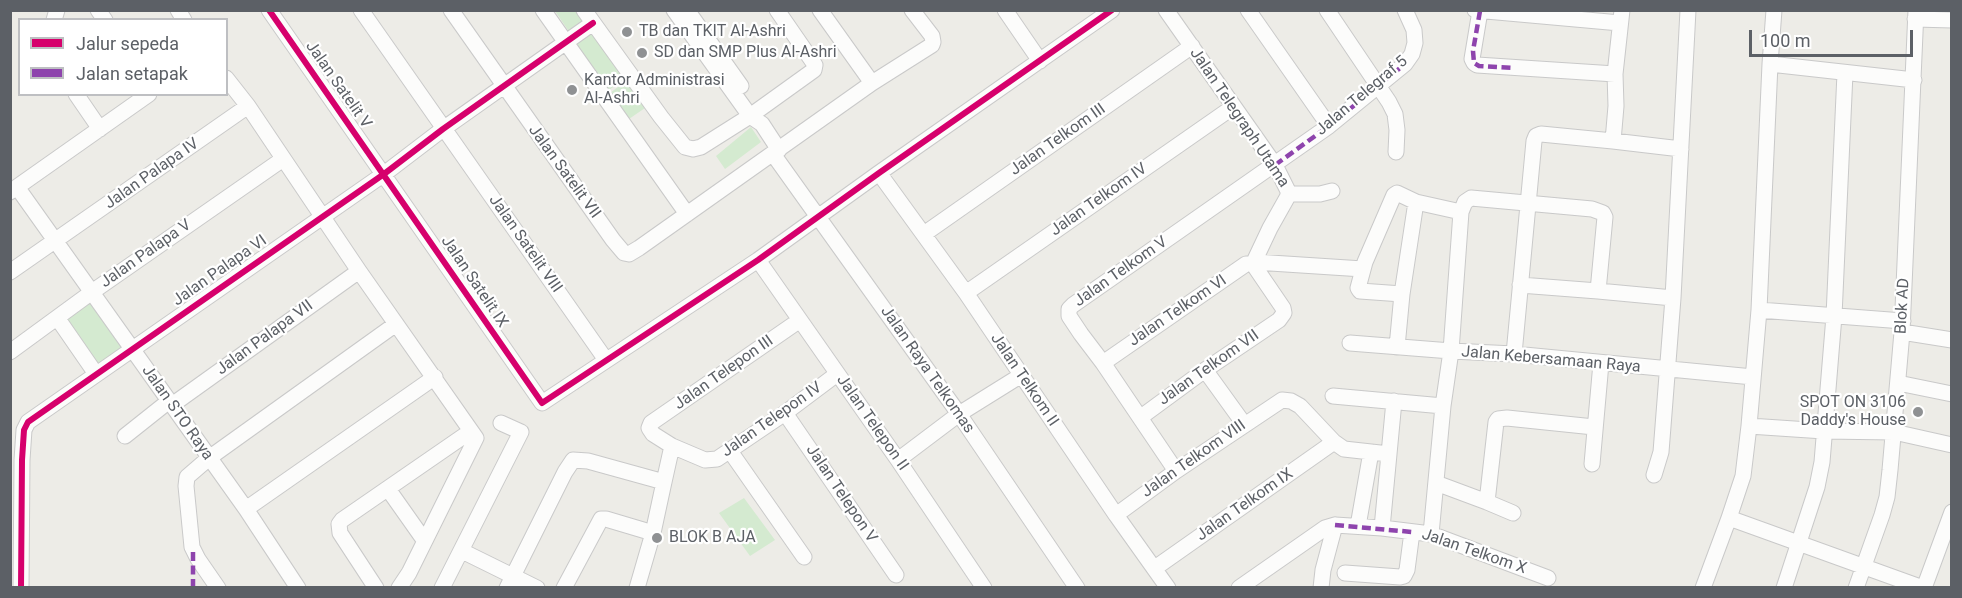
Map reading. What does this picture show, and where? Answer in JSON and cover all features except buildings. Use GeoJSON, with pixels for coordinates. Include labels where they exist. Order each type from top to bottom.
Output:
{"type":"FeatureCollection","features":[{"type":"Feature","properties":{"kind":"street","name":"Jalan Satelit V"},"geometry":{"type":"LineString","coordinates":[[269,10],[384,174]]}},
{"type":"Feature","properties":{"kind":"street","name":"Jalan Satelit VIII"},"geometry":{"type":"LineString","coordinates":[[361,10],[606,360]]}},
{"type":"Feature","properties":{"kind":"street","name":"Jalan Satelit VII"},"geometry":{"type":"LineString","coordinates":[[451,10],[502,86],[624,254],[629,254],[639,248],[687,214]]}},
{"type":"Feature","properties":{"kind":"street"},"geometry":{"type":"LineString","coordinates":[[543,10],[687,214],[872,83],[932,45],[932,36],[912,10]]}},
{"type":"Feature","properties":{"kind":"street","name":"Jalan Raya Telkomas"},"geometry":{"type":"LineString","coordinates":[[674,10],[694,30],[757,117],[776,152],[819,216],[1077,588]]}},
{"type":"Feature","properties":{"kind":"street","name":"Jalan Raya Telkomas"},"geometry":{"type":"LineString","coordinates":[[687,10],[694,30]]}},
{"type":"Feature","properties":{"kind":"street"},"geometry":{"type":"LineString","coordinates":[[588,17],[661,117],[689,149],[700,147],[757,117],[812,73],[815,67],[777,10]]}},
{"type":"Feature","properties":{"kind":"street"},"geometry":{"type":"LineString","coordinates":[[820,10],[872,83]]}},
{"type":"Feature","properties":{"kind":"street"},"geometry":{"type":"LineString","coordinates":[[1005,10],[1040,61]]}},
{"type":"Feature","properties":{"kind":"street"},"geometry":{"type":"LineString","coordinates":[[606,360],[758,260],[879,172],[1112,10]]}},
{"type":"Feature","properties":{"kind":"street","name":"Jalan Telegraph Utama"},"geometry":{"type":"LineString","coordinates":[[1166,10],[1275,165],[1289,194],[1254,263]]}},
{"type":"Feature","properties":{"kind":"street"},"geometry":{"type":"LineString","coordinates":[[1248,10],[1329,126]]}},
{"type":"Feature","properties":{"kind":"street"},"geometry":{"type":"LineString","coordinates":[[1327,10],[1379,85],[1395,114],[1396,152]]}},
{"type":"Feature","properties":{"kind":"street","name":"Jalan Telegraf 5"},"geometry":{"type":"LineString","coordinates":[[1275,165],[1329,126],[1405,64],[1412,54],[1415,43],[1414,30],[1405,10]]}},
{"type":"Feature","properties":{"kind":"street"},"geometry":{"type":"LineString","coordinates":[[1475,10],[1621,17],[1615,74],[1616,106],[1613,141]]}},
{"type":"Feature","properties":{"kind":"street"},"geometry":{"type":"LineString","coordinates":[[1654,475],[1661,452],[1668,370],[1688,10]]}},
{"type":"Feature","properties":{"kind":"street"},"geometry":{"type":"LineString","coordinates":[[1703,588],[1743,477],[1759,310],[1774,10]]}},
{"type":"Feature","properties":{"kind":"street"},"geometry":{"type":"LineString","coordinates":[[1480,11],[1472,58],[1477,65],[1615,74]]}},
{"type":"Feature","properties":{"kind":"street"},"geometry":{"type":"LineString","coordinates":[[1916,15],[1952,20]]}},
{"type":"Feature","properties":{"kind":"street","name":"Blok AD"},"geometry":{"type":"LineString","coordinates":[[1856,588],[1887,497],[1894,432],[1902,326],[1916,15]]}},
{"type":"Feature","properties":{"kind":"street","name":"Jalan Palapa VI"},"geometry":{"type":"LineString","coordinates":[[21,588],[16,523],[16,459],[28,422],[384,174],[502,86],[566,43],[588,17]]}},
{"type":"Feature","properties":{"kind":"street","name":"Jalan Telkom III"},"geometry":{"type":"LineString","coordinates":[[924,234],[1192,46]]}},
{"type":"Feature","properties":{"kind":"street"},"geometry":{"type":"LineString","coordinates":[[1770,64],[1914,80]]}},
{"type":"Feature","properties":{"kind":"street"},"geometry":{"type":"LineString","coordinates":[[1784,588],[1820,477],[1834,316],[1845,73]]}},
{"type":"Feature","properties":{"kind":"street"},"geometry":{"type":"LineString","coordinates":[[228,81],[248,106],[359,271],[476,438],[409,573],[399,588]]}},
{"type":"Feature","properties":{"kind":"street"},"geometry":{"type":"LineString","coordinates":[[77,96],[100,129]]}},
{"type":"Feature","properties":{"kind":"street"},"geometry":{"type":"LineString","coordinates":[[14,189],[146,96]]}},
{"type":"Feature","properties":{"kind":"street","name":"Jalan Palapa IV"},"geometry":{"type":"LineString","coordinates":[[10,272],[248,106]]}},
{"type":"Feature","properties":{"kind":"street","name":"Jalan Telkom IV"},"geometry":{"type":"LineString","coordinates":[[966,294],[1233,107]]}},
{"type":"Feature","properties":{"kind":"street"},"geometry":{"type":"LineString","coordinates":[[1514,354],[1536,136],[1551,135],[1681,148]]}},
{"type":"Feature","properties":{"kind":"street","name":"Jalan Palapa V"},"geometry":{"type":"LineString","coordinates":[[10,352],[283,159]]}},
{"type":"Feature","properties":{"kind":"street","name":"Jalan Telkom V"},"geometry":{"type":"LineString","coordinates":[[1176,471],[1141,417],[1069,316],[1071,307],[1275,165]]}},
{"type":"Feature","properties":{"kind":"street","name":"Jalan Telkom II"},"geometry":{"type":"LineString","coordinates":[[879,172],[966,294],[1168,588]]}},
{"type":"Feature","properties":{"kind":"street","name":"Jalan Satelit IX"},"geometry":{"type":"LineString","coordinates":[[384,174],[540,402],[543,403],[606,360]]}},
{"type":"Feature","properties":{"kind":"street","name":"Jalan STO Raya"},"geometry":{"type":"LineString","coordinates":[[14,189],[92,292],[246,509],[298,588]]}},
{"type":"Feature","properties":{"kind":"street"},"geometry":{"type":"LineString","coordinates":[[1289,194],[1320,195],[1332,191]]}},
{"type":"Feature","properties":{"kind":"street"},"geometry":{"type":"LineString","coordinates":[[1402,294],[1360,291],[1358,288],[1363,269],[1394,195],[1400,193],[1416,202],[1461,212]]}},
{"type":"Feature","properties":{"kind":"street"},"geometry":{"type":"LineString","coordinates":[[1431,534],[1443,406],[1451,351],[1461,212],[1465,202],[1471,198],[1593,209],[1603,213],[1605,217],[1598,291]]}},
{"type":"Feature","properties":{"kind":"street"},"geometry":{"type":"LineString","coordinates":[[1397,347],[1402,294],[1416,202]]}},
{"type":"Feature","properties":{"kind":"street","name":"Jalan Telepon II"},"geometry":{"type":"LineString","coordinates":[[758,260],[898,460],[984,588]]}},
{"type":"Feature","properties":{"kind":"street"},"geometry":{"type":"LineString","coordinates":[[1254,263],[1363,269]]}},
{"type":"Feature","properties":{"kind":"street","name":"Jalan Telkom VI"},"geometry":{"type":"LineString","coordinates":[[1103,363],[1246,264],[1254,263]]}},
{"type":"Feature","properties":{"kind":"street","name":"Jalan Telkom VII"},"geometry":{"type":"LineString","coordinates":[[1141,417],[1283,316],[1283,308],[1254,263]]}},
{"type":"Feature","properties":{"kind":"street","name":"Jalan Palapa VII"},"geometry":{"type":"LineString","coordinates":[[125,436],[359,271]]}},
{"type":"Feature","properties":{"kind":"street"},"geometry":{"type":"LineString","coordinates":[[1520,285],[1673,298]]}},
{"type":"Feature","properties":{"kind":"street"},"geometry":{"type":"LineString","coordinates":[[1759,310],[1834,316],[1902,326],[1952,340]]}},
{"type":"Feature","properties":{"kind":"street"},"geometry":{"type":"LineString","coordinates":[[58,319],[96,374]]}},
{"type":"Feature","properties":{"kind":"street","name":"Jalan Telepon III"},"geometry":{"type":"LineString","coordinates":[[672,446],[653,434],[649,428],[651,423],[800,320]]}},
{"type":"Feature","properties":{"kind":"street"},"geometry":{"type":"LineString","coordinates":[[218,588],[193,551],[186,486],[189,474],[208,458],[396,324]]}},
{"type":"Feature","properties":{"kind":"street","name":"Jalan Kebersamaan Raya"},"geometry":{"type":"LineString","coordinates":[[1350,343],[1514,354],[1753,377]]}},
{"type":"Feature","properties":{"kind":"street"},"geometry":{"type":"LineString","coordinates":[[1592,464],[1601,363]]}},
{"type":"Feature","properties":{"kind":"street"},"geometry":{"type":"LineString","coordinates":[[1205,370],[1244,424]]}},
{"type":"Feature","properties":{"kind":"street","name":"Jalan Telepon IV"},"geometry":{"type":"LineString","coordinates":[[672,446],[705,460],[717,459],[837,374]]}},
{"type":"Feature","properties":{"kind":"street"},"geometry":{"type":"LineString","coordinates":[[898,460],[958,414],[1020,375]]}},
{"type":"Feature","properties":{"kind":"street"},"geometry":{"type":"LineString","coordinates":[[246,509],[435,378]]}},
{"type":"Feature","properties":{"kind":"street"},"geometry":{"type":"LineString","coordinates":[[1898,383],[1952,394]]}},
{"type":"Feature","properties":{"kind":"street"},"geometry":{"type":"LineString","coordinates":[[1333,396],[1443,406]]}},
{"type":"Feature","properties":{"kind":"street","name":"Jalan Telkom VIII"},"geometry":{"type":"LineString","coordinates":[[1116,515],[1176,471],[1282,400],[1292,400],[1300,406],[1334,442]]}},
{"type":"Feature","properties":{"kind":"street"},"geometry":{"type":"LineString","coordinates":[[1382,528],[1394,401]]}},
{"type":"Feature","properties":{"kind":"street","name":"Jalan Telepon V"},"geometry":{"type":"LineString","coordinates":[[785,413],[896,575]]}},
{"type":"Feature","properties":{"kind":"street"},"geometry":{"type":"LineString","coordinates":[[1487,502],[1498,419],[1594,427]]}},
{"type":"Feature","properties":{"kind":"street"},"geometry":{"type":"LineString","coordinates":[[442,588],[521,432],[501,423]]}},
{"type":"Feature","properties":{"kind":"street"},"geometry":{"type":"LineString","coordinates":[[1749,426],[1824,431],[1894,432],[1952,445]]}},
{"type":"Feature","properties":{"kind":"street"},"geometry":{"type":"LineString","coordinates":[[376,588],[340,533],[342,520],[471,431]]}},
{"type":"Feature","properties":{"kind":"street"},"geometry":{"type":"LineString","coordinates":[[1334,442],[1344,448],[1389,454]]}},
{"type":"Feature","properties":{"kind":"street","name":"Jalan Telkom IX"},"geometry":{"type":"LineString","coordinates":[[1155,568],[1334,442]]}},
{"type":"Feature","properties":{"kind":"street"},"geometry":{"type":"LineString","coordinates":[[637,588],[653,533],[672,446]]}},
{"type":"Feature","properties":{"kind":"street"},"geometry":{"type":"LineString","coordinates":[[730,451],[804,557]]}},
{"type":"Feature","properties":{"kind":"street"},"geometry":{"type":"LineString","coordinates":[[1358,526],[1371,453]]}},
{"type":"Feature","properties":{"kind":"street"},"geometry":{"type":"LineString","coordinates":[[509,582],[573,460],[588,461],[664,482]]}},
{"type":"Feature","properties":{"kind":"street"},"geometry":{"type":"LineString","coordinates":[[1436,483],[1513,513]]}},
{"type":"Feature","properties":{"kind":"street"},"geometry":{"type":"LineString","coordinates":[[388,489],[424,540]]}},
{"type":"Feature","properties":{"kind":"street"},"geometry":{"type":"LineString","coordinates":[[1729,518],[1924,588],[1948,534],[1952,512]]}},
{"type":"Feature","properties":{"kind":"street"},"geometry":{"type":"LineString","coordinates":[[564,588],[601,519],[653,533]]}},
{"type":"Feature","properties":{"kind":"street"},"geometry":{"type":"LineString","coordinates":[[1239,588],[1325,528],[1335,525]]}},
{"type":"Feature","properties":{"kind":"street"},"geometry":{"type":"LineString","coordinates":[[1321,588],[1323,570],[1335,525]]}},
{"type":"Feature","properties":{"kind":"street","name":"Jalan Telkom X"},"geometry":{"type":"LineString","coordinates":[[1335,525],[1431,534],[1548,578]]}},
{"type":"Feature","properties":{"kind":"street"},"geometry":{"type":"LineString","coordinates":[[1345,573],[1400,578],[1404,576],[1407,570],[1412,532]]}},
{"type":"Feature","properties":{"kind":"street"},"geometry":{"type":"LineString","coordinates":[[462,552],[509,582],[537,588]]}},
{"type":"Feature","properties":{"kind":"green space"},"geometry":{"type":"Polygon","coordinates":[[[555,11],[576,11],[585,22],[570,33],[555,11]]]}},
{"type":"Feature","properties":{"kind":"green space"},"geometry":{"type":"Polygon","coordinates":[[[592,32],[626,78],[609,90],[575,44],[592,32]]]}},
{"type":"Feature","properties":{"kind":"green space"},"geometry":{"type":"Polygon","coordinates":[[[626,81],[645,108],[629,119],[610,93],[626,81]]]}},
{"type":"Feature","properties":{"kind":"green space"},"geometry":{"type":"Polygon","coordinates":[[[751,127],[761,142],[725,169],[716,156],[751,127]]]}},
{"type":"Feature","properties":{"kind":"green space"},"geometry":{"type":"Polygon","coordinates":[[[93,299],[128,347],[97,369],[62,321],[93,299]]]}},
{"type":"Feature","properties":{"kind":"green space"},"geometry":{"type":"Polygon","coordinates":[[[744,498],[775,540],[750,556],[719,513],[744,498]]]}},
{"type":"Feature","properties":{"kind":"marked path"},"geometry":{"type":"LineString","coordinates":[[1480,11],[1473,51],[1474,63],[1479,66],[1514,68]]}},
{"type":"Feature","properties":{"kind":"marked path"},"geometry":{"type":"LineString","coordinates":[[1275,165],[1329,126],[1405,64]]}},
{"type":"Feature","properties":{"kind":"marked path"},"geometry":{"type":"LineString","coordinates":[[1335,525],[1412,532]]}},
{"type":"Feature","properties":{"kind":"marked path"},"geometry":{"type":"LineString","coordinates":[[193,551],[193,588]]}},
{"type":"Feature","properties":{"kind":"cycle path"},"geometry":{"type":"LineString","coordinates":[[269,10],[542,403],[758,260],[1112,10]]}},
{"type":"Feature","properties":{"kind":"cycle path"},"geometry":{"type":"LineString","coordinates":[[21,588],[22,460],[24,430],[28,422],[384,174],[443,129],[593,23]]}},
{"type":"Feature","properties":{"kind":"place","name":"TB dan TKIT Al-Ashri"},"geometry":{"type":"Point","coordinates":[627,32]}},
{"type":"Feature","properties":{"kind":"place","name":"SD dan SMP Plus Al-Ashri"},"geometry":{"type":"Point","coordinates":[642,53]}},
{"type":"Feature","properties":{"kind":"place","name":"Kantor Administrasi Al-Ashri"},"geometry":{"type":"Point","coordinates":[572,90]}},
{"type":"Feature","properties":{"kind":"place","name":"SPOT ON 3106 Daddy's House"},"geometry":{"type":"Point","coordinates":[1918,412]}},
{"type":"Feature","properties":{"kind":"place","name":"BLOK B AJA"},"geometry":{"type":"Point","coordinates":[657,538]}}]}
